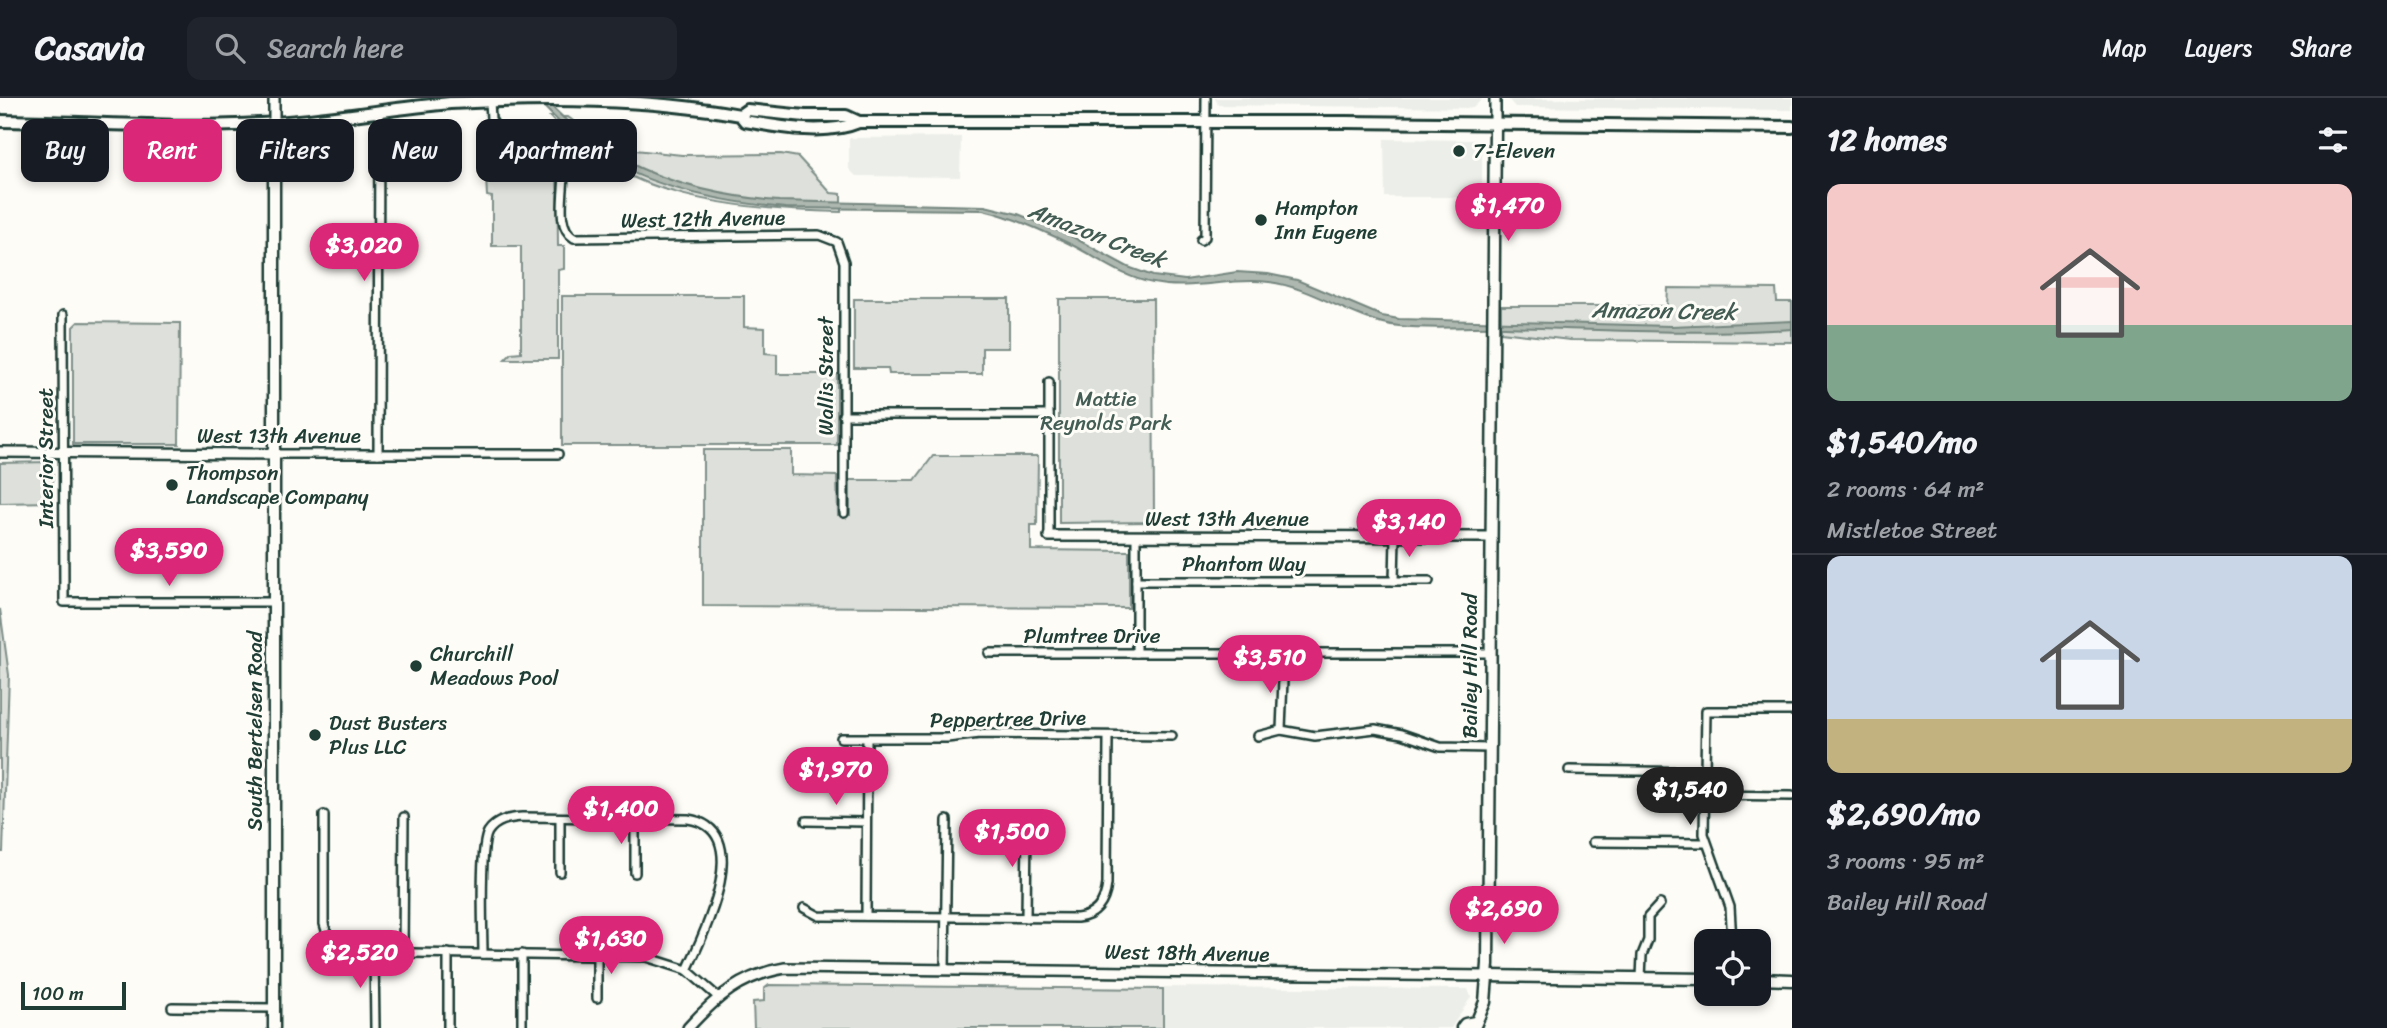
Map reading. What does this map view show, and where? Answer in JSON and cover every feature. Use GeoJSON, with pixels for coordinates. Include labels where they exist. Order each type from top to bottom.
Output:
{"type":"FeatureCollection","features":[{"type":"Feature","properties":{"kind":"main road"},"geometry":{"type":"LineString","coordinates":[[316,119],[490,101],[571,100],[657,101],[740,115],[745,121],[797,127],[845,128],[859,122],[1792,127]]}},
{"type":"Feature","properties":{"kind":"main road"},"geometry":{"type":"LineString","coordinates":[[0,121],[236,123]]}},
{"type":"Feature","properties":{"kind":"main road","name":"Bailey Hill Road"},"geometry":{"type":"LineString","coordinates":[[1462,1028],[1465,1024],[1474,1025],[1485,1002],[1488,976],[1489,537],[1495,125]]}},
{"type":"Feature","properties":{"kind":"main road","name":"South Bertelsen Road"},"geometry":{"type":"LineString","coordinates":[[274,182],[274,1028]]}},
{"type":"Feature","properties":{"kind":"main road","name":"West 18th Avenue"},"geometry":{"type":"LineString","coordinates":[[1488,976],[1694,979]]}},
{"type":"Feature","properties":{"kind":"main road"},"geometry":{"type":"LineString","coordinates":[[1771,979],[1792,980]]}},
{"type":"Feature","properties":{"kind":"street","name":"South Bertelsen Road"},"geometry":{"type":"LineString","coordinates":[[274,98],[274,119]]}},
{"type":"Feature","properties":{"kind":"street"},"geometry":{"type":"LineString","coordinates":[[1201,240],[1205,237],[1206,98]]}},
{"type":"Feature","properties":{"kind":"street","name":"Bailey Hill Road"},"geometry":{"type":"LineString","coordinates":[[1495,98],[1495,125]]}},
{"type":"Feature","properties":{"kind":"street","name":"West 12th Avenue"},"geometry":{"type":"LineString","coordinates":[[490,101],[491,119],[497,129],[507,133],[545,134],[560,147],[563,158],[563,224],[569,234],[582,239],[819,235],[837,242]]}},
{"type":"Feature","properties":{"kind":"street"},"geometry":{"type":"LineString","coordinates":[[378,454],[379,113]]}},
{"type":"Feature","properties":{"kind":"street","name":"Wallis Street"},"geometry":{"type":"LineString","coordinates":[[837,242],[844,255],[844,513]]}},
{"type":"Feature","properties":{"kind":"street","name":"Interior Street"},"geometry":{"type":"LineString","coordinates":[[63,315],[64,602],[274,602]]}},
{"type":"Feature","properties":{"kind":"street"},"geometry":{"type":"LineString","coordinates":[[1049,382],[1049,536]]}},
{"type":"Feature","properties":{"kind":"street"},"geometry":{"type":"LineString","coordinates":[[843,415],[1049,415]]}},
{"type":"Feature","properties":{"kind":"street","name":"West 13th Avenue"},"geometry":{"type":"LineString","coordinates":[[0,452],[558,454]]}},
{"type":"Feature","properties":{"kind":"street","name":"West 13th Avenue"},"geometry":{"type":"LineString","coordinates":[[1049,536],[1489,537]]}},
{"type":"Feature","properties":{"kind":"street"},"geometry":{"type":"LineString","coordinates":[[1136,536],[1136,653]]}},
{"type":"Feature","properties":{"kind":"street"},"geometry":{"type":"LineString","coordinates":[[1394,581],[1395,537]]}},
{"type":"Feature","properties":{"kind":"street","name":"Phantom Way"},"geometry":{"type":"LineString","coordinates":[[1136,581],[1429,581]]}},
{"type":"Feature","properties":{"kind":"street","name":"Plumtree Drive"},"geometry":{"type":"LineString","coordinates":[[989,653],[1489,653]]}},
{"type":"Feature","properties":{"kind":"street"},"geometry":{"type":"LineString","coordinates":[[1280,730],[1284,703],[1284,654]]}},
{"type":"Feature","properties":{"kind":"street"},"geometry":{"type":"LineString","coordinates":[[1731,929],[1730,907],[1705,843],[1706,711],[1792,711]]}},
{"type":"Feature","properties":{"kind":"street"},"geometry":{"type":"LineString","coordinates":[[1258,736],[1280,730],[1315,736],[1375,729],[1402,734],[1440,747],[1489,748]]}},
{"type":"Feature","properties":{"kind":"street","name":"Peppertree Drive"},"geometry":{"type":"LineString","coordinates":[[841,738],[947,738],[981,734],[1172,736]]}},
{"type":"Feature","properties":{"kind":"street","name":"Peppertree Drive"},"geometry":{"type":"LineString","coordinates":[[804,908],[819,916],[1026,918],[1084,917],[1094,912],[1103,901],[1107,884],[1108,736]]}},
{"type":"Feature","properties":{"kind":"street"},"geometry":{"type":"LineString","coordinates":[[866,916],[867,738]]}},
{"type":"Feature","properties":{"kind":"street"},"geometry":{"type":"LineString","coordinates":[[1569,770],[1704,772]]}},
{"type":"Feature","properties":{"kind":"street"},"geometry":{"type":"LineString","coordinates":[[1704,795],[1792,796]]}},
{"type":"Feature","properties":{"kind":"street"},"geometry":{"type":"LineString","coordinates":[[324,815],[326,930],[331,940],[341,949],[374,953],[646,957],[687,970],[718,997]]}},
{"type":"Feature","properties":{"kind":"street"},"geometry":{"type":"LineString","coordinates":[[403,953],[404,817]]}},
{"type":"Feature","properties":{"kind":"street"},"geometry":{"type":"LineString","coordinates":[[560,818],[560,872]]}},
{"type":"Feature","properties":{"kind":"street"},"geometry":{"type":"LineString","coordinates":[[635,818],[635,873]]}},
{"type":"Feature","properties":{"kind":"street"},"geometry":{"type":"LineString","coordinates":[[483,954],[487,834],[494,825],[508,819],[635,818],[700,821],[711,829],[719,844],[721,869],[717,900],[687,970]]}},
{"type":"Feature","properties":{"kind":"street"},"geometry":{"type":"LineString","coordinates":[[945,970],[947,820]]}},
{"type":"Feature","properties":{"kind":"street"},"geometry":{"type":"LineString","coordinates":[[806,821],[866,822]]}},
{"type":"Feature","properties":{"kind":"street"},"geometry":{"type":"LineString","coordinates":[[1026,918],[1027,821]]}},
{"type":"Feature","properties":{"kind":"street"},"geometry":{"type":"LineString","coordinates":[[1592,842],[1705,843]]}},
{"type":"Feature","properties":{"kind":"street"},"geometry":{"type":"LineString","coordinates":[[1641,978],[1642,955],[1648,940],[1648,917],[1660,904]]}},
{"type":"Feature","properties":{"kind":"street"},"geometry":{"type":"LineString","coordinates":[[374,953],[374,1028]]}},
{"type":"Feature","properties":{"kind":"street"},"geometry":{"type":"LineString","coordinates":[[448,953],[448,1028]]}},
{"type":"Feature","properties":{"kind":"street"},"geometry":{"type":"LineString","coordinates":[[522,954],[522,1028]]}},
{"type":"Feature","properties":{"kind":"street"},"geometry":{"type":"LineString","coordinates":[[597,955],[597,998]]}},
{"type":"Feature","properties":{"kind":"street","name":"West 18th Avenue"},"geometry":{"type":"LineString","coordinates":[[688,1028],[718,997],[754,976],[785,968],[1488,976]]}},
{"type":"Feature","properties":{"kind":"street"},"geometry":{"type":"LineString","coordinates":[[172,1007],[274,1008]]}},
{"type":"Feature","properties":{"kind":"shaded area"},"geometry":{"type":"Polygon","coordinates":[[[536,98],[544,98],[565,119],[556,119],[536,98]]]}},
{"type":"Feature","properties":{"kind":"shaded area"},"geometry":{"type":"Polygon","coordinates":[[[1215,98],[1482,99],[1473,108],[1218,105],[1215,98]]]}},
{"type":"Feature","properties":{"kind":"shaded area"},"geometry":{"type":"Polygon","coordinates":[[[1792,98],[1792,110],[1515,107],[1508,99],[1792,98]]]}},
{"type":"Feature","properties":{"kind":"shaded area"},"geometry":{"type":"Polygon","coordinates":[[[961,137],[960,177],[856,176],[849,169],[849,138],[961,137]]]}},
{"type":"Feature","properties":{"kind":"shaded area"},"geometry":{"type":"Polygon","coordinates":[[[1384,139],[1475,140],[1482,145],[1482,197],[1385,197],[1384,139]]]}},
{"type":"Feature","properties":{"kind":"shaded area"},"geometry":{"type":"Polygon","coordinates":[[[637,166],[713,192],[779,201],[985,206],[1018,214],[1069,235],[1128,267],[1153,276],[1185,280],[1237,272],[1268,274],[1297,280],[1382,316],[1399,319],[1671,326],[1792,321],[1792,329],[1685,332],[1399,326],[1366,318],[1286,285],[1240,281],[1182,286],[1142,280],[1039,230],[983,210],[785,208],[713,198],[637,175],[637,166]]]}},
{"type":"Feature","properties":{"kind":"shaded area"},"geometry":{"type":"Polygon","coordinates":[[[1164,987],[1468,989],[1471,997],[1451,1028],[1163,1028],[1164,987]]]}},
{"type":"Feature","properties":{"kind":"green space"},"geometry":{"type":"Polygon","coordinates":[[[550,117],[571,119],[552,119],[550,117]]]}},
{"type":"Feature","properties":{"kind":"green space"},"geometry":{"type":"Polygon","coordinates":[[[637,150],[682,155],[781,154],[798,157],[831,193],[841,194],[841,212],[723,203],[637,179],[637,150]]]}},
{"type":"Feature","properties":{"kind":"green space"},"geometry":{"type":"Polygon","coordinates":[[[486,182],[557,182],[558,246],[564,246],[564,269],[558,270],[558,359],[505,359],[511,353],[521,352],[521,246],[492,246],[492,197],[487,196],[486,182]]]}},
{"type":"Feature","properties":{"kind":"green space"},"geometry":{"type":"Polygon","coordinates":[[[1668,288],[1776,289],[1777,302],[1792,302],[1792,342],[1570,340],[1501,332],[1501,306],[1667,306],[1668,288]]]}},
{"type":"Feature","properties":{"kind":"green space"},"geometry":{"type":"Polygon","coordinates":[[[562,296],[744,296],[744,327],[765,328],[765,353],[777,354],[777,374],[837,374],[837,445],[562,445],[562,296]]]}},
{"type":"Feature","properties":{"kind":"green space"},"geometry":{"type":"Polygon","coordinates":[[[854,299],[1009,299],[1009,348],[982,348],[982,374],[889,374],[888,368],[854,368],[854,299]]]}},
{"type":"Feature","properties":{"kind":"green space","name":"Mattie Reynolds Park"},"geometry":{"type":"Polygon","coordinates":[[[1059,299],[1153,299],[1154,522],[1059,523],[1059,299]]]}},
{"type":"Feature","properties":{"kind":"green space"},"geometry":{"type":"Polygon","coordinates":[[[78,322],[180,323],[179,444],[73,444],[73,327],[78,322]]]}},
{"type":"Feature","properties":{"kind":"green space"},"geometry":{"type":"Polygon","coordinates":[[[703,450],[791,450],[791,475],[837,476],[838,515],[850,515],[850,480],[915,480],[933,456],[1038,456],[1037,525],[1031,525],[1031,550],[1129,551],[1129,608],[703,606],[703,450]]]}},
{"type":"Feature","properties":{"kind":"green space"},"geometry":{"type":"Polygon","coordinates":[[[48,462],[53,467],[53,502],[0,503],[0,463],[48,462]]]}},
{"type":"Feature","properties":{"kind":"green space"},"geometry":{"type":"Polygon","coordinates":[[[0,609],[9,675],[3,852],[0,852],[0,609]]]}},
{"type":"Feature","properties":{"kind":"green space"},"geometry":{"type":"Polygon","coordinates":[[[769,985],[1163,989],[1163,1028],[754,1028],[753,1002],[764,1001],[764,989],[769,985]]]}},
{"type":"Feature","properties":{"kind":"place","name":"7-Eleven"},"geometry":{"type":"Point","coordinates":[1459,151]}},
{"type":"Feature","properties":{"kind":"place","name":"Hampton Inn Eugene"},"geometry":{"type":"Point","coordinates":[1261,220]}},
{"type":"Feature","properties":{"kind":"place","name":"Thompson Landscape Company"},"geometry":{"type":"Point","coordinates":[172,485]}},
{"type":"Feature","properties":{"kind":"place","name":"Churchill Meadows Pool"},"geometry":{"type":"Point","coordinates":[416,666]}},
{"type":"Feature","properties":{"kind":"place","name":"Dust Busters Plus LLC"},"geometry":{"type":"Point","coordinates":[315,735]}},
{"type":"Feature","properties":{"kind":"water label","name":"Amazon Creek"},"geometry":{"type":"Point","coordinates":[1097,235]}},
{"type":"Feature","properties":{"kind":"water label","name":"Amazon Creek"},"geometry":{"type":"Point","coordinates":[1664,311]}}]}
